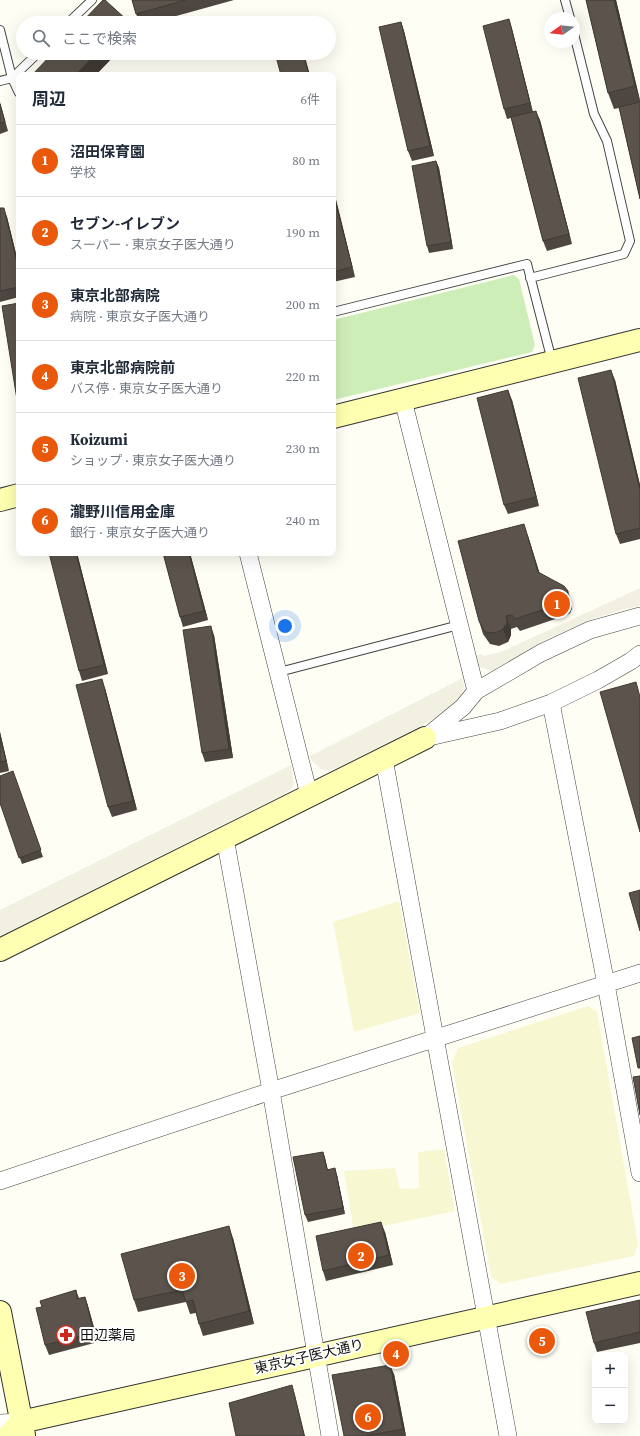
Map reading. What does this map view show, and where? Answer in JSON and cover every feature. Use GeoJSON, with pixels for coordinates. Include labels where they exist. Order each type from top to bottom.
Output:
{"type":"FeatureCollection","features":[{"type":"Feature","properties":{"kind":"street"},"geometry":{"type":"LineString","coordinates":[[336,416],[640,340]]}},
{"type":"Feature","properties":{"kind":"street"},"geometry":{"type":"LineString","coordinates":[[402,400],[476,691]]}},
{"type":"Feature","properties":{"kind":"street"},"geometry":{"type":"LineString","coordinates":[[0,500],[16,496]]}},
{"type":"Feature","properties":{"kind":"street"},"geometry":{"type":"LineString","coordinates":[[249,556],[309,795]]}},
{"type":"Feature","properties":{"kind":"street"},"geometry":{"type":"LineString","coordinates":[[0,950],[425,738],[463,707],[476,691],[541,653],[590,630],[640,616]]}},
{"type":"Feature","properties":{"kind":"street"},"geometry":{"type":"LineString","coordinates":[[425,738],[500,721],[551,703],[598,680],[631,661],[640,654]]}},
{"type":"Feature","properties":{"kind":"street"},"geometry":{"type":"LineString","coordinates":[[551,703],[606,984],[640,1173]]}},
{"type":"Feature","properties":{"kind":"street"},"geometry":{"type":"LineString","coordinates":[[384,759],[508,1436]]}},
{"type":"Feature","properties":{"kind":"street"},"geometry":{"type":"LineString","coordinates":[[225,838],[271,1091],[330,1436]]}},
{"type":"Feature","properties":{"kind":"street"},"geometry":{"type":"LineString","coordinates":[[0,1180],[435,1038],[640,974]]}},
{"type":"Feature","properties":{"kind":"street","name":"東京女子医大通り"},"geometry":{"type":"LineString","coordinates":[[13,1429],[316,1355],[640,1283]]}},
{"type":"Feature","properties":{"kind":"street"},"geometry":{"type":"LineString","coordinates":[[0,1312],[13,1429]]}},
{"type":"Feature","properties":{"kind":"lane"},"geometry":{"type":"LineString","coordinates":[[75,16],[92,0]]}},
{"type":"Feature","properties":{"kind":"lane"},"geometry":{"type":"LineString","coordinates":[[565,0],[568,12]]}},
{"type":"Feature","properties":{"kind":"lane"},"geometry":{"type":"LineString","coordinates":[[0,30],[12,78],[16,87]]}},
{"type":"Feature","properties":{"kind":"lane"},"geometry":{"type":"LineString","coordinates":[[530,278],[624,254],[630,241],[607,141],[594,114],[578,48]]}},
{"type":"Feature","properties":{"kind":"lane"},"geometry":{"type":"LineString","coordinates":[[18,72],[31,60]]}},
{"type":"Feature","properties":{"kind":"lane"},"geometry":{"type":"LineString","coordinates":[[0,81],[12,78],[16,74]]}},
{"type":"Feature","properties":{"kind":"lane"},"geometry":{"type":"LineString","coordinates":[[336,311],[527,264],[552,362]]}},
{"type":"Feature","properties":{"kind":"lane"},"geometry":{"type":"LineString","coordinates":[[279,672],[459,625]]}},
{"type":"Feature","properties":{"kind":"green space"},"geometry":{"type":"Polygon","coordinates":[[[514,275],[519,279],[535,345],[532,352],[336,399],[336,319],[514,275]]]}},
{"type":"Feature","properties":{"kind":"green space"},"geometry":{"type":"Polygon","coordinates":[[[399,901],[420,1013],[354,1032],[333,922],[399,901]]]}},
{"type":"Feature","properties":{"kind":"green space"},"geometry":{"type":"Polygon","coordinates":[[[588,1006],[597,1012],[638,1244],[634,1256],[500,1284],[491,1276],[452,1062],[458,1048],[588,1006]]]}},
{"type":"Feature","properties":{"kind":"green space"},"geometry":{"type":"Polygon","coordinates":[[[444,1149],[455,1211],[354,1232],[344,1171],[395,1168],[400,1189],[419,1188],[418,1152],[444,1149]]]}},
{"type":"Feature","properties":{"kind":"shaded area"},"geometry":{"type":"Polygon","coordinates":[[[640,588],[640,606],[592,619],[551,637],[492,671],[478,666],[474,656],[481,654],[484,656],[501,652],[640,588]]]}},
{"type":"Feature","properties":{"kind":"shaded area"},"geometry":{"type":"Polygon","coordinates":[[[463,678],[464,687],[460,700],[449,710],[418,728],[327,771],[321,769],[312,761],[310,756],[463,678]]]}},
{"type":"Feature","properties":{"kind":"shaded area"},"geometry":{"type":"Polygon","coordinates":[[[291,765],[294,785],[284,794],[0,936],[0,910],[291,765]]]}},
{"type":"Feature","properties":{"kind":"building"},"geometry":{"type":"Polygon","coordinates":[[[103,0],[105,0],[123,16],[88,16],[103,0]]]}},
{"type":"Feature","properties":{"kind":"building"},"geometry":{"type":"Polygon","coordinates":[[[132,0],[186,0],[136,14],[132,0]]]}},
{"type":"Feature","properties":{"kind":"building"},"geometry":{"type":"Polygon","coordinates":[[[586,0],[614,0],[635,86],[608,93],[586,0]]]}},
{"type":"Feature","properties":{"kind":"building"},"geometry":{"type":"Polygon","coordinates":[[[509,19],[530,103],[504,109],[483,26],[509,19]]]}},
{"type":"Feature","properties":{"kind":"building"},"geometry":{"type":"Polygon","coordinates":[[[401,22],[430,146],[408,151],[379,27],[401,22]]]}},
{"type":"Feature","properties":{"kind":"building"},"geometry":{"type":"Polygon","coordinates":[[[46,60],[89,60],[78,72],[35,72],[46,60]]]}},
{"type":"Feature","properties":{"kind":"building"},"geometry":{"type":"Polygon","coordinates":[[[277,60],[305,60],[308,72],[280,72],[277,60]]]}},
{"type":"Feature","properties":{"kind":"building"},"geometry":{"type":"Polygon","coordinates":[[[640,102],[640,199],[619,107],[640,102]]]}},
{"type":"Feature","properties":{"kind":"building"},"geometry":{"type":"Polygon","coordinates":[[[0,104],[5,122],[0,123],[0,104]]]}},
{"type":"Feature","properties":{"kind":"building"},"geometry":{"type":"Polygon","coordinates":[[[536,111],[569,234],[543,241],[511,117],[536,111]]]}},
{"type":"Feature","properties":{"kind":"building"},"geometry":{"type":"Polygon","coordinates":[[[436,161],[451,242],[427,246],[412,166],[436,161]]]}},
{"type":"Feature","properties":{"kind":"building"},"geometry":{"type":"Polygon","coordinates":[[[336,204],[352,267],[336,271],[336,204]]]}},
{"type":"Feature","properties":{"kind":"building"},"geometry":{"type":"Polygon","coordinates":[[[0,208],[4,208],[16,258],[16,288],[0,291],[0,208]]]}},
{"type":"Feature","properties":{"kind":"building"},"geometry":{"type":"Polygon","coordinates":[[[16,304],[16,393],[2,306],[16,304]]]}},
{"type":"Feature","properties":{"kind":"building"},"geometry":{"type":"Polygon","coordinates":[[[611,370],[640,490],[640,528],[616,534],[578,378],[611,370]]]}},
{"type":"Feature","properties":{"kind":"building"},"geometry":{"type":"Polygon","coordinates":[[[508,390],[536,497],[504,505],[477,398],[508,390]]]}},
{"type":"Feature","properties":{"kind":"building"},"geometry":{"type":"Polygon","coordinates":[[[524,524],[538,572],[564,586],[568,591],[567,596],[563,603],[515,619],[512,615],[506,616],[507,623],[503,629],[495,633],[485,632],[479,621],[458,541],[524,524]]]}},
{"type":"Feature","properties":{"kind":"building"},"geometry":{"type":"Polygon","coordinates":[[[50,556],[77,556],[104,665],[79,671],[50,556]]]}},
{"type":"Feature","properties":{"kind":"building"},"geometry":{"type":"Polygon","coordinates":[[[164,556],[190,556],[204,611],[180,617],[164,556]]]}},
{"type":"Feature","properties":{"kind":"building"},"geometry":{"type":"Polygon","coordinates":[[[211,626],[229,749],[202,753],[183,630],[211,626]]]}},
{"type":"Feature","properties":{"kind":"building"},"geometry":{"type":"Polygon","coordinates":[[[102,679],[133,801],[108,807],[76,685],[102,679]]]}},
{"type":"Feature","properties":{"kind":"building"},"geometry":{"type":"Polygon","coordinates":[[[636,682],[640,697],[640,832],[600,692],[636,682]]]}},
{"type":"Feature","properties":{"kind":"building"},"geometry":{"type":"Polygon","coordinates":[[[0,737],[6,761],[0,762],[0,737]]]}},
{"type":"Feature","properties":{"kind":"building"},"geometry":{"type":"Polygon","coordinates":[[[13,771],[41,850],[19,858],[0,803],[0,776],[13,771]]]}},
{"type":"Feature","properties":{"kind":"building"},"geometry":{"type":"Polygon","coordinates":[[[640,890],[640,931],[629,893],[640,890]]]}},
{"type":"Feature","properties":{"kind":"building"},"geometry":{"type":"Polygon","coordinates":[[[640,1036],[640,1068],[638,1068],[632,1038],[640,1036]]]}},
{"type":"Feature","properties":{"kind":"building"},"geometry":{"type":"Polygon","coordinates":[[[640,1076],[640,1115],[633,1077],[640,1076]]]}},
{"type":"Feature","properties":{"kind":"building"},"geometry":{"type":"Polygon","coordinates":[[[323,1152],[327,1170],[335,1168],[343,1208],[305,1215],[293,1157],[323,1152]]]}},
{"type":"Feature","properties":{"kind":"building"},"geometry":{"type":"Polygon","coordinates":[[[381,1222],[389,1255],[323,1271],[316,1236],[381,1222]]]}},
{"type":"Feature","properties":{"kind":"building"},"geometry":{"type":"Polygon","coordinates":[[[229,1226],[249,1311],[199,1324],[193,1300],[186,1302],[182,1290],[134,1300],[121,1254],[229,1226]]]}},
{"type":"Feature","properties":{"kind":"building"},"geometry":{"type":"Polygon","coordinates":[[[76,1290],[77,1299],[85,1297],[94,1333],[45,1345],[36,1308],[42,1307],[40,1301],[76,1290]]]}},
{"type":"Feature","properties":{"kind":"building"},"geometry":{"type":"Polygon","coordinates":[[[640,1300],[640,1332],[594,1343],[586,1312],[640,1300]]]}},
{"type":"Feature","properties":{"kind":"building"},"geometry":{"type":"Polygon","coordinates":[[[390,1365],[403,1429],[365,1436],[344,1436],[332,1375],[390,1365]]]}},
{"type":"Feature","properties":{"kind":"building"},"geometry":{"type":"Polygon","coordinates":[[[292,1385],[304,1436],[236,1436],[229,1403],[292,1385]]]}},
{"type":"Feature","properties":{"kind":"place","name":"沼田保育園"},"geometry":{"type":"Point","coordinates":[557,604]}},
{"type":"Feature","properties":{"kind":"place","name":"セブン-イレブン"},"geometry":{"type":"Point","coordinates":[361,1256]}},
{"type":"Feature","properties":{"kind":"place","name":"東京北部病院"},"geometry":{"type":"Point","coordinates":[182,1276]}},
{"type":"Feature","properties":{"kind":"place","name":"田辺薬局"},"geometry":{"type":"Point","coordinates":[66,1335]}},
{"type":"Feature","properties":{"kind":"place","name":"Koizumi"},"geometry":{"type":"Point","coordinates":[542,1341]}},
{"type":"Feature","properties":{"kind":"place","name":"東京北部病院前"},"geometry":{"type":"Point","coordinates":[396,1354]}},
{"type":"Feature","properties":{"kind":"place","name":"瀧野川信用金庫"},"geometry":{"type":"Point","coordinates":[368,1417]}}]}
